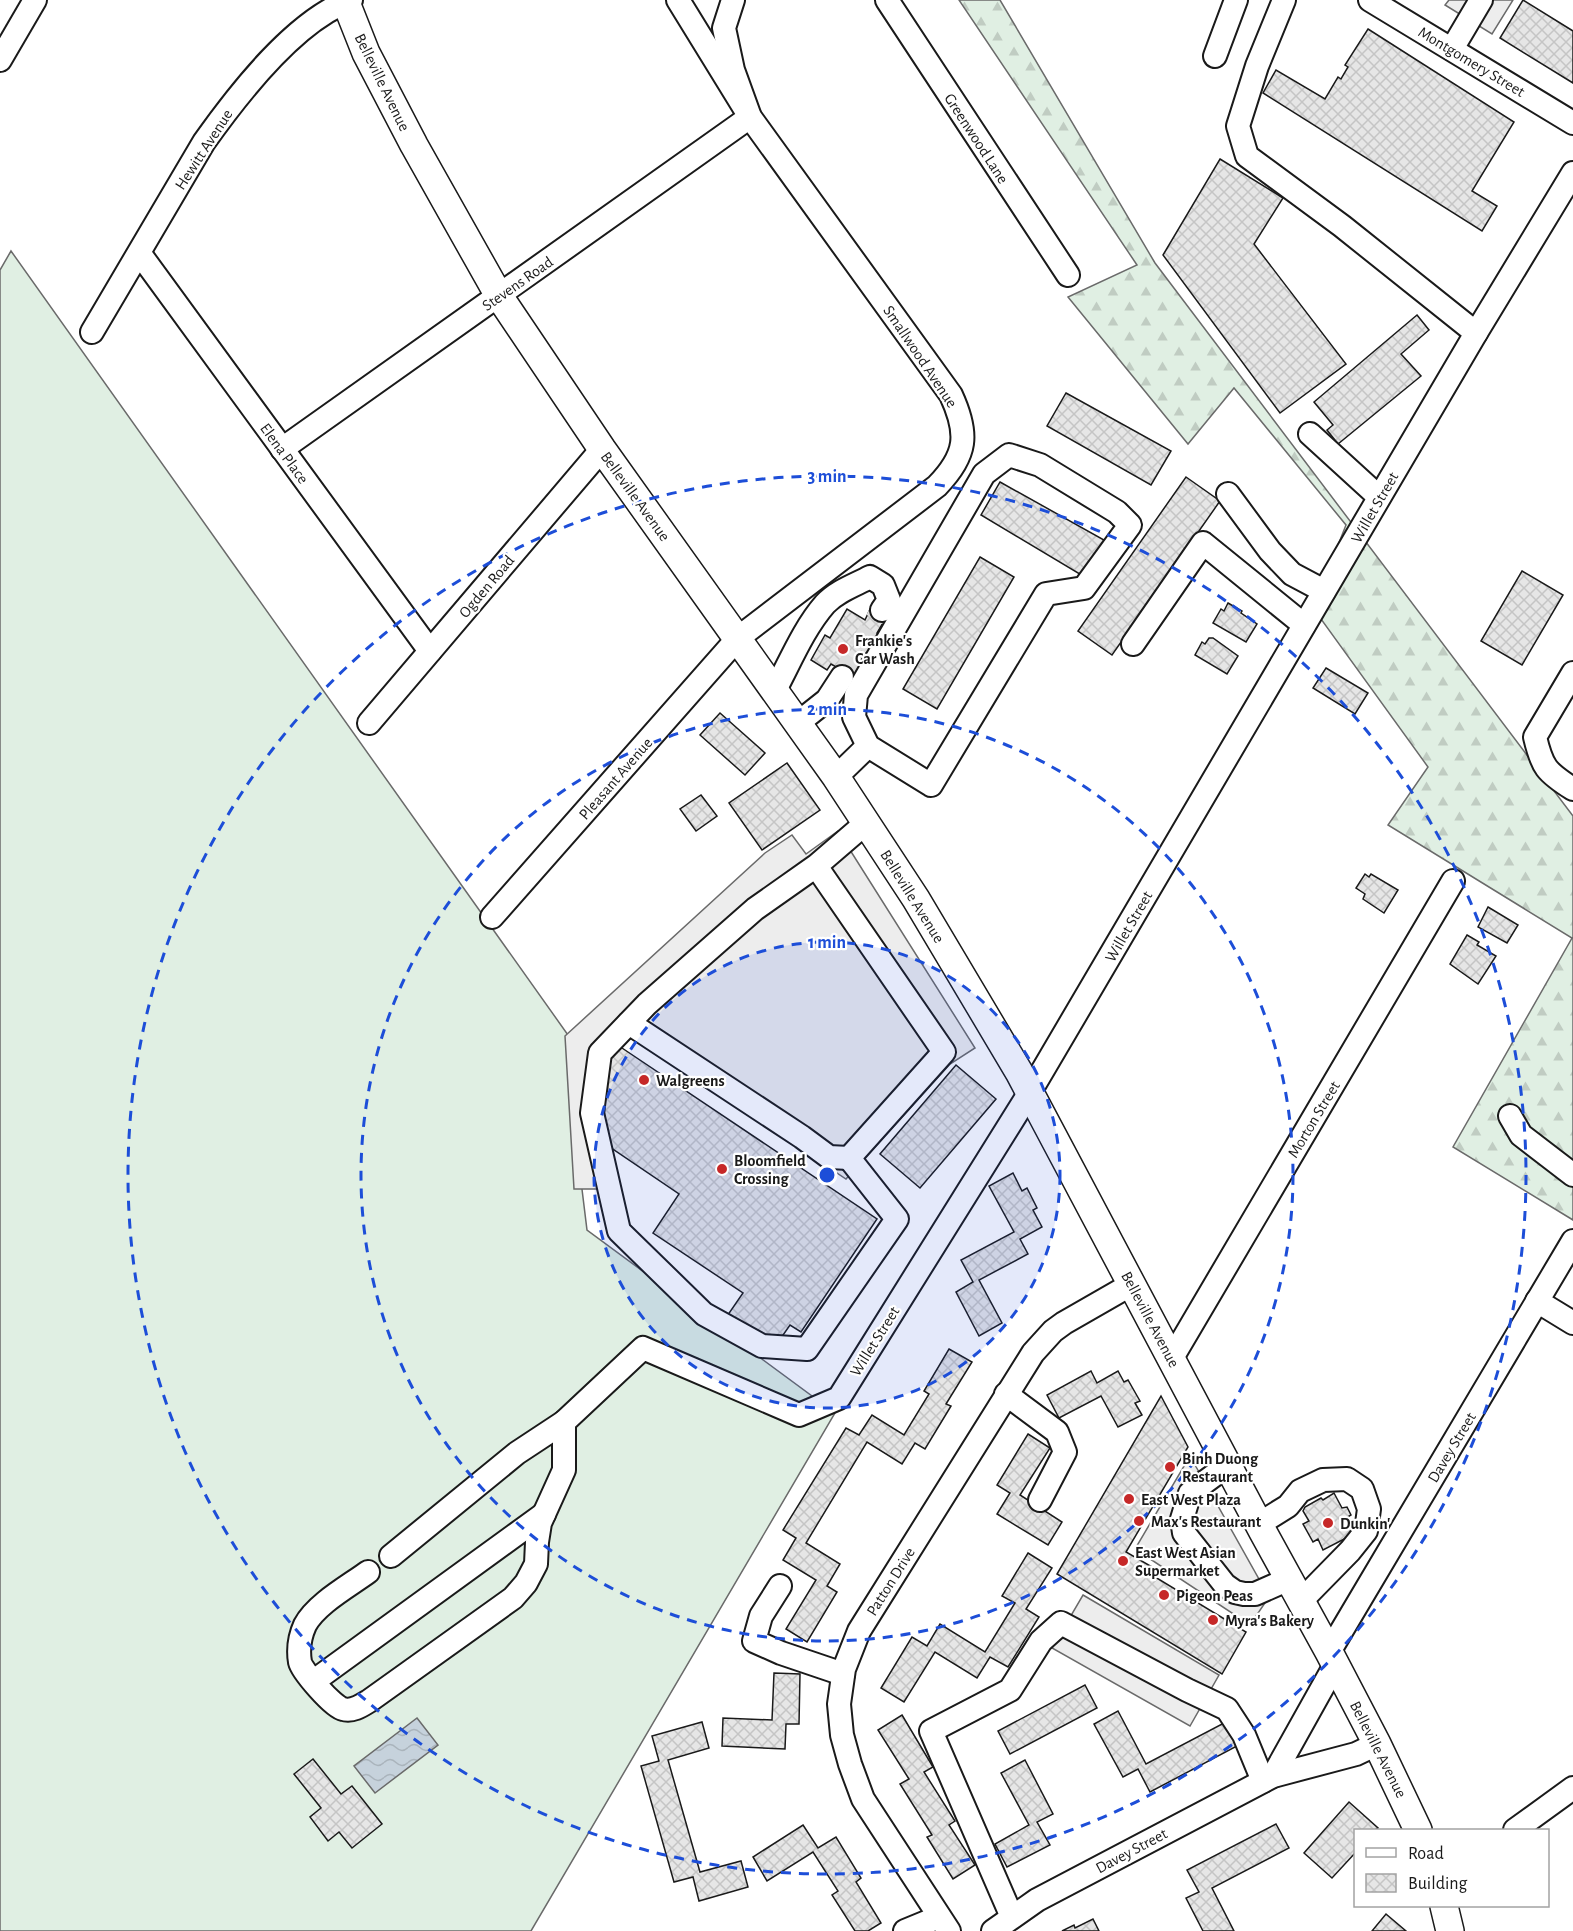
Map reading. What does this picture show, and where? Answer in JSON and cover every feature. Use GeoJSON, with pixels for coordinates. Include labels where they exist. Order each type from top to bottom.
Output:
{"type":"FeatureCollection","features":[{"type":"Feature","properties":{"kind":"main road","name":"Belleville Avenue"},"geometry":{"type":"LineString","coordinates":[[347,1],[366,53],[451,213],[500,296],[602,449],[836,777],[916,899],[1030,1092],[1332,1658],[1418,1829]]}},
{"type":"Feature","properties":{"kind":"main road"},"geometry":{"type":"LineString","coordinates":[[1444,1907],[1450,1931]]}},
{"type":"Feature","properties":{"kind":"street"},"geometry":{"type":"LineString","coordinates":[[0,60],[35,0]]}},
{"type":"Feature","properties":{"kind":"street","name":"Smallwood Avenue"},"geometry":{"type":"LineString","coordinates":[[678,0],[750,117],[951,395],[960,416],[962,436],[960,455],[951,472],[937,486],[738,638]]}},
{"type":"Feature","properties":{"kind":"street","name":"Smallwood Avenue"},"geometry":{"type":"LineString","coordinates":[[733,0],[724,28],[733,70],[750,117]]}},
{"type":"Feature","properties":{"kind":"street","name":"Greenwood Lane"},"geometry":{"type":"LineString","coordinates":[[887,0],[1068,275]]}},
{"type":"Feature","properties":{"kind":"street"},"geometry":{"type":"LineString","coordinates":[[1215,56],[1236,0]]}},
{"type":"Feature","properties":{"kind":"street"},"geometry":{"type":"LineString","coordinates":[[1284,0],[1257,66],[1238,126],[1247,156],[1342,226],[1476,333]]}},
{"type":"Feature","properties":{"kind":"street","name":"Montgomery Street"},"geometry":{"type":"LineString","coordinates":[[1370,0],[1573,123]]}},
{"type":"Feature","properties":{"kind":"street"},"geometry":{"type":"LineString","coordinates":[[1452,49],[1481,0]]}},
{"type":"Feature","properties":{"kind":"street","name":"Hewitt Avenue"},"geometry":{"type":"LineString","coordinates":[[92,332],[204,142],[225,112],[297,33],[317,16],[347,1]]}},
{"type":"Feature","properties":{"kind":"street","name":"Stevens Road"},"geometry":{"type":"LineString","coordinates":[[282,449],[750,117]]}},
{"type":"Feature","properties":{"kind":"street","name":"Willet Street"},"geometry":{"type":"LineString","coordinates":[[564,1422],[644,1348],[799,1415],[839,1398],[1030,1092],[1476,333],[1573,173]]}},
{"type":"Feature","properties":{"kind":"street","name":"Elena Place"},"geometry":{"type":"LineString","coordinates":[[140,254],[430,651]]}},
{"type":"Feature","properties":{"kind":"street"},"geometry":{"type":"LineString","coordinates":[[1310,434],[1380,497]]}},
{"type":"Feature","properties":{"kind":"street","name":"Ogden Road"},"geometry":{"type":"LineString","coordinates":[[369,723],[602,449]]}},
{"type":"Feature","properties":{"kind":"street"},"geometry":{"type":"LineString","coordinates":[[1009,455],[1040,465],[1117,512],[1130,525],[1084,588],[1046,594],[931,785],[868,746],[854,717],[856,694],[984,474],[1009,455]]}},
{"type":"Feature","properties":{"kind":"street"},"geometry":{"type":"LineString","coordinates":[[1228,494],[1270,551],[1292,574],[1324,591]]}},
{"type":"Feature","properties":{"kind":"street"},"geometry":{"type":"LineString","coordinates":[[1133,644],[1203,543],[1304,625]]}},
{"type":"Feature","properties":{"kind":"street"},"geometry":{"type":"LineString","coordinates":[[775,690],[808,629],[826,603],[840,592],[870,578],[883,585],[889,600],[882,610]]}},
{"type":"Feature","properties":{"kind":"street","name":"Pleasant Avenue"},"geometry":{"type":"LineString","coordinates":[[492,917],[738,638]]}},
{"type":"Feature","properties":{"kind":"street"},"geometry":{"type":"LineString","coordinates":[[1573,673],[1535,737],[1541,760],[1554,777],[1573,789]]}},
{"type":"Feature","properties":{"kind":"street"},"geometry":{"type":"LineString","coordinates":[[798,723],[827,700],[842,677]]}},
{"type":"Feature","properties":{"kind":"street"},"geometry":{"type":"LineString","coordinates":[[836,777],[868,746]]}},
{"type":"Feature","properties":{"kind":"street"},"geometry":{"type":"LineString","coordinates":[[629,1023],[829,1157],[849,1158],[897,1220],[807,1349],[762,1346],[704,1314],[619,1230],[592,1113],[600,1053],[629,1023],[648,1004],[755,909],[816,866],[866,823]]}},
{"type":"Feature","properties":{"kind":"street"},"geometry":{"type":"LineString","coordinates":[[816,866],[945,1052],[849,1158]]}},
{"type":"Feature","properties":{"kind":"street","name":"Morton Street"},"geometry":{"type":"LineString","coordinates":[[1172,1358],[1453,881]]}},
{"type":"Feature","properties":{"kind":"street"},"geometry":{"type":"LineString","coordinates":[[1510,1116],[1521,1135],[1573,1175]]}},
{"type":"Feature","properties":{"kind":"street","name":"Davey Street"},"geometry":{"type":"LineString","coordinates":[[1268,1778],[1332,1658],[1573,1241]]}},
{"type":"Feature","properties":{"kind":"street","name":"Patton Drive"},"geometry":{"type":"LineString","coordinates":[[944,1924],[863,1799],[842,1735],[839,1704],[843,1674],[859,1631],[1033,1353],[1053,1331],[1132,1284]]}},
{"type":"Feature","properties":{"kind":"street"},"geometry":{"type":"LineString","coordinates":[[1537,1301],[1573,1323]]}},
{"type":"Feature","properties":{"kind":"street"},"geometry":{"type":"LineString","coordinates":[[1006,1394],[1057,1432],[1065,1452],[1040,1500]]}},
{"type":"Feature","properties":{"kind":"street"},"geometry":{"type":"LineString","coordinates":[[368,1572],[312,1614],[299,1640],[300,1664],[332,1703],[343,1710],[356,1709],[513,1598],[526,1584],[536,1564],[540,1523],[564,1470],[564,1422]]}},
{"type":"Feature","properties":{"kind":"street"},"geometry":{"type":"LineString","coordinates":[[391,1556],[517,1454],[564,1422]]}},
{"type":"Feature","properties":{"kind":"street"},"geometry":{"type":"LineString","coordinates":[[1228,1466],[1190,1493],[1182,1519],[1184,1533],[1225,1585],[1235,1592],[1255,1594],[1295,1590],[1335,1568],[1366,1531],[1370,1509],[1362,1489],[1347,1479],[1323,1480],[1300,1491],[1288,1506],[1259,1524]]}},
{"type":"Feature","properties":{"kind":"street"},"geometry":{"type":"LineString","coordinates":[[314,1681],[544,1514]]}},
{"type":"Feature","properties":{"kind":"street"},"geometry":{"type":"LineString","coordinates":[[780,1586],[761,1616],[754,1641],[781,1653],[843,1674]]}},
{"type":"Feature","properties":{"kind":"street"},"geometry":{"type":"LineString","coordinates":[[1012,1917],[930,1731],[1010,1690],[1041,1641],[1062,1623],[1227,1709],[1268,1778]]}},
{"type":"Feature","properties":{"kind":"street","name":"Davey Street"},"geometry":{"type":"LineString","coordinates":[[993,1931],[1047,1894],[1268,1778],[1356,1754],[1377,1744]]}},
{"type":"Feature","properties":{"kind":"street"},"geometry":{"type":"LineString","coordinates":[[1516,1829],[1573,1788]]}},
{"type":"Feature","properties":{"kind":"street"},"geometry":{"type":"LineString","coordinates":[[904,1931],[944,1924]]}},
{"type":"Feature","properties":{"kind":"green space"},"geometry":{"type":"Polygon","coordinates":[[[959,0],[1000,0],[1155,263],[1573,816],[1573,1220],[1453,1147],[1572,938],[1388,825],[1428,767],[1313,608],[1346,525],[1234,388],[1188,444],[1068,297],[1137,265],[959,0]]]}},
{"type":"Feature","properties":{"kind":"green space"},"geometry":{"type":"Polygon","coordinates":[[[11,251],[568,1035],[575,1132],[587,1230],[835,1413],[531,1931],[0,1931],[0,270],[11,251]]]}},
{"type":"Feature","properties":{"kind":"shaded area"},"geometry":{"type":"Polygon","coordinates":[[[1449,0],[1513,0],[1492,34],[1445,5],[1449,0]]]}},
{"type":"Feature","properties":{"kind":"shaded area"},"geometry":{"type":"Polygon","coordinates":[[[838,831],[975,1048],[950,1064],[846,1179],[626,1032],[602,1067],[601,1189],[574,1189],[565,1036],[765,853],[792,835],[806,854],[838,831]]]}},
{"type":"Feature","properties":{"kind":"shaded area"},"geometry":{"type":"Polygon","coordinates":[[[1190,1456],[1269,1597],[1250,1625],[1135,1549],[1190,1456]]]}},
{"type":"Feature","properties":{"kind":"shaded area"},"geometry":{"type":"Polygon","coordinates":[[[1083,1595],[1219,1675],[1190,1726],[1052,1648],[1083,1595]]]}},
{"type":"Feature","properties":{"kind":"water"},"geometry":{"type":"Polygon","coordinates":[[[417,1718],[438,1745],[375,1793],[354,1766],[417,1718]]]}},
{"type":"Feature","properties":{"kind":"building"},"geometry":{"type":"Polygon","coordinates":[[[1523,0],[1573,31],[1573,83],[1500,38],[1523,0]]]}},
{"type":"Feature","properties":{"kind":"building"},"geometry":{"type":"Polygon","coordinates":[[[1368,29],[1514,122],[1472,191],[1497,206],[1482,231],[1263,93],[1276,70],[1325,99],[1338,77],[1341,79],[1348,67],[1345,65],[1368,29]]]}},
{"type":"Feature","properties":{"kind":"building"},"geometry":{"type":"Polygon","coordinates":[[[1220,159],[1283,198],[1254,244],[1346,364],[1280,413],[1163,255],[1220,159]]]}},
{"type":"Feature","properties":{"kind":"building"},"geometry":{"type":"Polygon","coordinates":[[[1417,315],[1429,330],[1401,354],[1421,376],[1338,444],[1327,430],[1333,425],[1314,402],[1417,315]]]}},
{"type":"Feature","properties":{"kind":"building"},"geometry":{"type":"Polygon","coordinates":[[[1066,393],[1171,451],[1151,485],[1047,426],[1066,393]]]}},
{"type":"Feature","properties":{"kind":"building"},"geometry":{"type":"Polygon","coordinates":[[[1186,477],[1220,501],[1112,655],[1078,631],[1186,477]]]}},
{"type":"Feature","properties":{"kind":"building"},"geometry":{"type":"Polygon","coordinates":[[[1000,482],[1104,540],[1083,576],[981,515],[1000,482]]]}},
{"type":"Feature","properties":{"kind":"building"},"geometry":{"type":"Polygon","coordinates":[[[980,557],[1014,577],[937,709],[903,689],[980,557]]]}},
{"type":"Feature","properties":{"kind":"building"},"geometry":{"type":"Polygon","coordinates":[[[1522,571],[1563,595],[1522,665],[1481,641],[1522,571]]]}},
{"type":"Feature","properties":{"kind":"building"},"geometry":{"type":"Polygon","coordinates":[[[1228,603],[1257,624],[1246,642],[1213,623],[1221,609],[1224,611],[1228,603]]]}},
{"type":"Feature","properties":{"kind":"building","name":"Frankie's Car Wash"},"geometry":{"type":"Polygon","coordinates":[[[871,607],[887,616],[852,676],[831,664],[827,670],[811,660],[825,635],[830,638],[847,609],[865,620],[871,607]]]}},
{"type":"Feature","properties":{"kind":"building"},"geometry":{"type":"Polygon","coordinates":[[[1209,638],[1213,638],[1238,656],[1227,674],[1195,655],[1202,642],[1205,644],[1209,638]]]}},
{"type":"Feature","properties":{"kind":"building"},"geometry":{"type":"Polygon","coordinates":[[[1326,668],[1368,693],[1355,714],[1313,688],[1326,668]]]}},
{"type":"Feature","properties":{"kind":"building"},"geometry":{"type":"Polygon","coordinates":[[[720,713],[765,753],[745,775],[700,735],[720,713]]]}},
{"type":"Feature","properties":{"kind":"building"},"geometry":{"type":"Polygon","coordinates":[[[787,763],[820,810],[762,850],[729,803],[787,763]]]}},
{"type":"Feature","properties":{"kind":"building"},"geometry":{"type":"Polygon","coordinates":[[[701,795],[717,816],[696,831],[680,809],[701,795]]]}},
{"type":"Feature","properties":{"kind":"building"},"geometry":{"type":"Polygon","coordinates":[[[1365,874],[1369,877],[1371,874],[1398,890],[1384,913],[1363,899],[1365,894],[1356,888],[1365,874]]]}},
{"type":"Feature","properties":{"kind":"building"},"geometry":{"type":"Polygon","coordinates":[[[1488,907],[1518,925],[1507,943],[1478,927],[1488,907]]]}},
{"type":"Feature","properties":{"kind":"building"},"geometry":{"type":"Polygon","coordinates":[[[1467,935],[1479,942],[1477,945],[1496,956],[1478,984],[1450,964],[1467,935]]]}},
{"type":"Feature","properties":{"kind":"building","name":"Bloomfield Crossing"},"geometry":{"type":"Polygon","coordinates":[[[619,1046],[877,1219],[801,1332],[790,1325],[781,1338],[750,1336],[725,1319],[743,1293],[653,1233],[679,1194],[604,1143],[605,1067],[619,1046]]]}},
{"type":"Feature","properties":{"kind":"building"},"geometry":{"type":"Polygon","coordinates":[[[956,1065],[996,1099],[920,1188],[880,1154],[956,1065]]]}},
{"type":"Feature","properties":{"kind":"building"},"geometry":{"type":"Polygon","coordinates":[[[1013,1173],[1022,1191],[1027,1188],[1037,1208],[1033,1210],[1042,1227],[1020,1239],[1028,1254],[979,1280],[1002,1323],[979,1336],[956,1292],[973,1282],[961,1260],[1014,1232],[989,1186],[1013,1173]]]}},
{"type":"Feature","properties":{"kind":"building"},"geometry":{"type":"Polygon","coordinates":[[[949,1349],[972,1362],[946,1404],[951,1406],[925,1449],[915,1443],[902,1464],[867,1442],[806,1543],[840,1564],[827,1586],[837,1592],[807,1642],[786,1629],[816,1580],[783,1560],[796,1538],[783,1530],[846,1428],[859,1435],[872,1415],[904,1435],[929,1394],[924,1391],[949,1349]]]}},
{"type":"Feature","properties":{"kind":"building"},"geometry":{"type":"Polygon","coordinates":[[[1091,1371],[1097,1383],[1118,1371],[1124,1382],[1128,1380],[1140,1401],[1135,1403],[1142,1415],[1118,1427],[1101,1396],[1059,1418],[1047,1395],[1091,1371]]]}},
{"type":"Feature","properties":{"kind":"building","name":"East West Plaza"},"geometry":{"type":"Polygon","coordinates":[[[1161,1396],[1188,1447],[1126,1552],[1159,1571],[1155,1577],[1246,1632],[1222,1674],[1057,1574],[1161,1396]]]}},
{"type":"Feature","properties":{"kind":"building"},"geometry":{"type":"Polygon","coordinates":[[[1028,1434],[1050,1448],[1020,1495],[1062,1522],[1048,1545],[997,1514],[1010,1493],[997,1485],[1028,1434]]]}},
{"type":"Feature","properties":{"kind":"building","name":"Dunkin'"},"geometry":{"type":"Polygon","coordinates":[[[1334,1493],[1342,1508],[1347,1507],[1351,1515],[1346,1518],[1355,1531],[1354,1534],[1323,1550],[1318,1539],[1313,1542],[1303,1524],[1309,1521],[1303,1511],[1305,1507],[1334,1493]]]}},
{"type":"Feature","properties":{"kind":"building"},"geometry":{"type":"Polygon","coordinates":[[[1028,1553],[1052,1568],[1026,1609],[1039,1617],[1008,1667],[990,1657],[977,1678],[935,1652],[904,1702],[881,1688],[912,1637],[927,1646],[940,1624],[985,1652],[1015,1603],[1002,1596],[1028,1553]]]}},
{"type":"Feature","properties":{"kind":"building"},"geometry":{"type":"Polygon","coordinates":[[[774,1673],[800,1674],[799,1724],[786,1724],[785,1749],[722,1746],[723,1718],[772,1720],[774,1673]]]}},
{"type":"Feature","properties":{"kind":"building"},"geometry":{"type":"Polygon","coordinates":[[[1085,1685],[1097,1708],[1010,1754],[998,1731],[1085,1685]]]}},
{"type":"Feature","properties":{"kind":"building"},"geometry":{"type":"Polygon","coordinates":[[[1118,1711],[1146,1764],[1224,1723],[1237,1746],[1150,1792],[1138,1769],[1123,1777],[1094,1724],[1118,1711]]]}},
{"type":"Feature","properties":{"kind":"building"},"geometry":{"type":"Polygon","coordinates":[[[902,1715],[933,1767],[924,1772],[955,1821],[949,1825],[975,1865],[953,1879],[927,1837],[932,1835],[900,1784],[909,1779],[878,1730],[902,1715]]]}},
{"type":"Feature","properties":{"kind":"building"},"geometry":{"type":"Polygon","coordinates":[[[702,1722],[709,1748],[668,1760],[700,1872],[741,1861],[748,1887],[699,1901],[693,1877],[674,1882],[641,1766],[659,1761],[652,1736],[702,1722]]]}},
{"type":"Feature","properties":{"kind":"building"},"geometry":{"type":"Polygon","coordinates":[[[313,1759],[341,1794],[352,1786],[382,1824],[352,1848],[339,1832],[328,1841],[310,1817],[321,1808],[294,1774],[313,1759]]]}},
{"type":"Feature","properties":{"kind":"building"},"geometry":{"type":"Polygon","coordinates":[[[1025,1760],[1053,1814],[1037,1822],[1050,1845],[1007,1867],[995,1844],[1029,1825],[1001,1773],[1025,1760]]]}},
{"type":"Feature","properties":{"kind":"building"},"geometry":{"type":"Polygon","coordinates":[[[1349,1802],[1378,1828],[1354,1829],[1354,1854],[1332,1878],[1304,1853],[1349,1802]]]}},
{"type":"Feature","properties":{"kind":"building"},"geometry":{"type":"Polygon","coordinates":[[[1276,1824],[1289,1848],[1212,1888],[1234,1931],[1203,1931],[1186,1898],[1199,1892],[1187,1870],[1276,1824]]]}},
{"type":"Feature","properties":{"kind":"building"},"geometry":{"type":"Polygon","coordinates":[[[803,1825],[818,1848],[836,1837],[861,1878],[856,1882],[881,1923],[868,1931],[855,1931],[832,1895],[838,1891],[813,1852],[767,1881],[753,1857],[803,1825]]]}},
{"type":"Feature","properties":{"kind":"building"},"geometry":{"type":"Polygon","coordinates":[[[1386,1914],[1406,1931],[1372,1931],[1386,1914]]]}},
{"type":"Feature","properties":{"kind":"building"},"geometry":{"type":"Polygon","coordinates":[[[1093,1919],[1099,1931],[1062,1931],[1074,1925],[1075,1928],[1093,1919]]]}},
{"type":"Feature","properties":{"kind":"tunnel"},"geometry":{"type":"LineString","coordinates":[[842,677],[882,610]]}},
{"type":"Feature","properties":{"kind":"place","name":"Frankie's Car Wash"},"geometry":{"type":"Point","coordinates":[843,649]}},
{"type":"Feature","properties":{"kind":"place","name":"Walgreens"},"geometry":{"type":"Point","coordinates":[644,1080]}},
{"type":"Feature","properties":{"kind":"place","name":"Bloomfield Crossing"},"geometry":{"type":"Point","coordinates":[722,1169]}},
{"type":"Feature","properties":{"kind":"place","name":"Binh Duong Restaurant"},"geometry":{"type":"Point","coordinates":[1170,1467]}},
{"type":"Feature","properties":{"kind":"place","name":"East West Plaza"},"geometry":{"type":"Point","coordinates":[1129,1499]}},
{"type":"Feature","properties":{"kind":"place","name":"Max's Restaurant"},"geometry":{"type":"Point","coordinates":[1139,1521]}},
{"type":"Feature","properties":{"kind":"place","name":"Dunkin'"},"geometry":{"type":"Point","coordinates":[1328,1523]}},
{"type":"Feature","properties":{"kind":"place","name":"East West Asian Supermarket"},"geometry":{"type":"Point","coordinates":[1123,1561]}},
{"type":"Feature","properties":{"kind":"place","name":"Pigeon Peas"},"geometry":{"type":"Point","coordinates":[1164,1595]}},
{"type":"Feature","properties":{"kind":"place","name":"Myra's Bakery"},"geometry":{"type":"Point","coordinates":[1213,1620]}}]}
